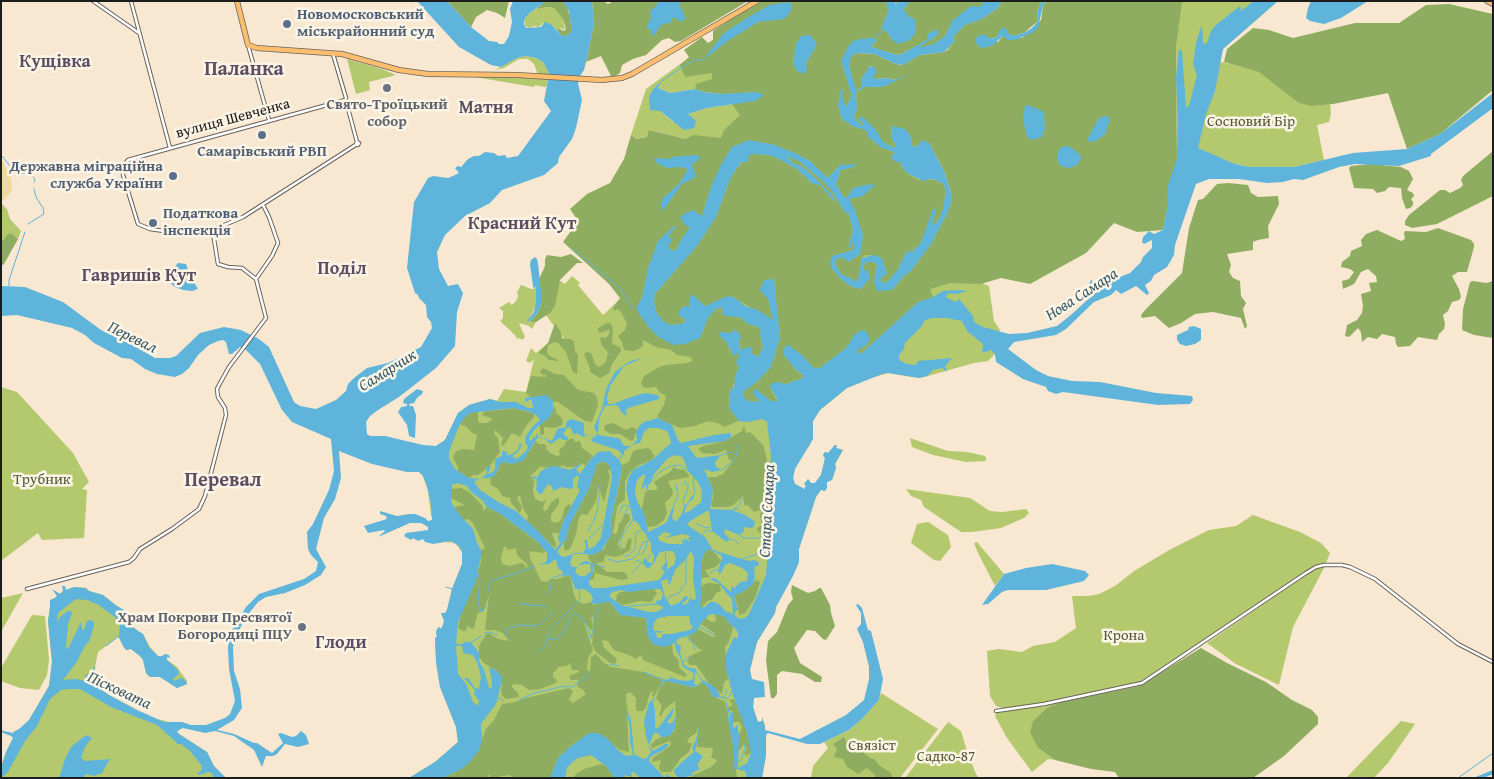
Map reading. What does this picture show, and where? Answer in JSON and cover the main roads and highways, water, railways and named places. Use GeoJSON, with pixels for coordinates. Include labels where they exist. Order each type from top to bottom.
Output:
{"type":"FeatureCollection","features":[{"type":"Feature","properties":{"kind":"highway"},"geometry":{"type":"LineString","coordinates":[[237,1],[248,45],[257,48],[331,52],[349,55],[398,70],[418,73],[613,80],[632,74],[757,1]]}},
{"type":"Feature","properties":{"kind":"highway"},"geometry":{"type":"LineString","coordinates":[[1487,1],[1493,4]]}},
{"type":"Feature","properties":{"kind":"water","name":"Самарчик"},"geometry":{"type":"Polygon","coordinates":[[[417,1],[447,1],[471,27],[489,41],[504,44],[509,36],[512,22],[510,9],[513,1],[547,1],[525,18],[524,24],[526,28],[541,27],[546,22],[552,25],[562,36],[566,36],[571,32],[571,25],[569,11],[563,1],[592,1],[594,24],[584,70],[578,83],[582,100],[572,139],[559,157],[558,163],[544,175],[502,190],[490,203],[465,216],[445,235],[437,252],[439,269],[448,286],[458,284],[463,293],[457,312],[455,346],[436,368],[399,397],[370,416],[366,422],[367,434],[436,446],[445,440],[458,413],[469,405],[490,399],[500,402],[516,402],[532,408],[534,406],[532,399],[525,402],[525,398],[546,395],[553,402],[553,411],[549,418],[534,430],[529,438],[530,441],[534,434],[535,438],[538,432],[538,436],[552,441],[557,430],[565,428],[567,421],[572,419],[584,423],[584,434],[596,437],[597,433],[594,427],[602,409],[606,389],[615,372],[627,363],[641,359],[624,366],[610,386],[607,398],[608,404],[645,393],[657,395],[659,399],[628,408],[626,410],[627,416],[622,413],[618,406],[605,406],[599,419],[598,435],[620,439],[624,446],[631,446],[637,440],[636,432],[640,425],[658,418],[672,425],[681,443],[731,433],[731,437],[725,441],[688,446],[698,458],[721,455],[715,462],[716,467],[722,470],[712,472],[704,469],[713,490],[710,509],[731,510],[743,514],[753,520],[754,526],[752,528],[744,527],[744,531],[739,535],[725,529],[724,533],[730,539],[726,542],[712,531],[709,511],[690,521],[687,525],[705,537],[713,550],[750,561],[755,560],[759,563],[758,566],[754,567],[755,578],[752,585],[734,596],[738,609],[734,614],[739,619],[745,618],[749,614],[766,575],[770,527],[771,456],[767,422],[762,419],[748,422],[739,421],[729,408],[730,391],[734,387],[735,376],[739,368],[736,362],[739,355],[737,353],[735,356],[733,355],[719,332],[732,333],[734,329],[741,337],[739,340],[740,349],[743,350],[746,347],[753,348],[751,353],[758,357],[763,347],[761,331],[758,327],[746,323],[742,318],[723,315],[722,307],[716,309],[708,318],[700,338],[685,344],[674,345],[660,338],[649,328],[638,312],[638,305],[642,298],[648,268],[658,241],[674,226],[676,227],[669,235],[670,239],[673,239],[668,246],[672,251],[676,250],[690,228],[684,224],[680,217],[693,210],[702,216],[712,184],[722,163],[732,147],[749,140],[775,145],[797,154],[810,161],[828,178],[840,165],[858,164],[841,170],[836,184],[843,196],[847,198],[853,188],[876,184],[863,196],[849,199],[855,210],[863,235],[859,255],[848,262],[842,257],[836,260],[835,264],[842,275],[851,278],[855,282],[858,279],[862,258],[874,255],[882,259],[887,274],[881,278],[881,282],[885,283],[898,269],[906,252],[910,251],[912,253],[920,245],[935,208],[932,223],[934,225],[939,219],[943,209],[946,190],[943,184],[936,180],[923,181],[907,173],[900,164],[902,164],[901,162],[896,162],[892,159],[891,156],[895,153],[882,148],[868,136],[868,132],[854,127],[842,119],[838,106],[840,92],[843,89],[842,96],[846,107],[851,98],[851,93],[841,61],[853,41],[873,38],[877,40],[872,47],[897,55],[902,54],[928,39],[927,34],[937,29],[938,35],[918,48],[934,44],[945,36],[953,20],[971,6],[978,7],[984,1],[1002,1],[998,8],[982,19],[965,25],[953,37],[955,41],[944,52],[920,55],[903,65],[896,64],[874,54],[856,53],[851,57],[849,65],[856,90],[861,87],[861,79],[869,67],[873,66],[876,69],[876,74],[873,76],[875,79],[895,80],[911,73],[886,86],[865,87],[856,92],[857,109],[854,117],[862,126],[864,124],[858,118],[864,118],[876,130],[883,142],[895,148],[896,146],[891,137],[892,126],[905,129],[910,135],[913,147],[916,147],[923,140],[929,143],[944,171],[951,193],[951,203],[947,214],[931,244],[910,272],[892,290],[877,291],[874,282],[877,265],[873,262],[867,262],[863,266],[864,271],[867,269],[870,278],[861,289],[852,287],[832,269],[830,264],[832,256],[853,250],[854,243],[852,243],[851,247],[848,247],[853,230],[848,212],[846,214],[824,182],[799,161],[786,156],[793,163],[801,166],[811,174],[833,196],[835,203],[820,185],[813,184],[797,169],[769,155],[751,154],[748,162],[742,162],[730,179],[716,217],[697,246],[655,294],[654,302],[657,313],[663,321],[670,325],[682,324],[686,320],[678,315],[684,306],[689,307],[689,300],[692,294],[705,306],[729,296],[745,306],[758,310],[773,320],[768,299],[760,290],[764,280],[774,279],[780,337],[771,367],[758,381],[743,392],[744,397],[748,401],[760,402],[753,394],[754,389],[771,401],[777,401],[770,387],[771,384],[777,382],[786,384],[803,378],[803,375],[795,369],[783,354],[787,344],[802,355],[814,368],[820,368],[847,347],[854,335],[860,331],[864,330],[870,339],[867,345],[859,349],[857,352],[859,354],[918,302],[943,291],[967,291],[957,294],[949,293],[945,297],[956,302],[959,299],[973,316],[974,322],[983,327],[1009,334],[1027,333],[1057,326],[1072,314],[1096,292],[1096,289],[1089,284],[1091,280],[1100,287],[1107,282],[1130,273],[1152,248],[1152,240],[1144,244],[1142,242],[1143,237],[1149,231],[1154,234],[1163,230],[1167,209],[1168,185],[1177,159],[1176,77],[1179,49],[1182,51],[1186,108],[1189,105],[1197,75],[1193,64],[1196,43],[1202,24],[1203,44],[1207,43],[1211,31],[1216,25],[1240,6],[1241,11],[1254,1],[1278,1],[1223,49],[1215,91],[1206,114],[1198,148],[1235,164],[1250,167],[1294,167],[1353,153],[1407,149],[1440,134],[1493,93],[1493,108],[1431,154],[1431,156],[1399,166],[1355,164],[1339,167],[1303,180],[1294,179],[1267,183],[1239,179],[1209,179],[1196,184],[1175,245],[1174,255],[1167,267],[1154,275],[1151,281],[1145,285],[1149,293],[1147,295],[1136,286],[1121,294],[1116,290],[1111,295],[1094,302],[1066,329],[1056,335],[1014,342],[1008,349],[1036,370],[1048,376],[1072,381],[1100,382],[1156,393],[1192,396],[1193,400],[1190,404],[1158,405],[1063,392],[1056,394],[1048,391],[1046,387],[1023,379],[996,362],[995,354],[991,350],[982,353],[983,344],[967,331],[962,321],[931,318],[924,321],[922,326],[905,343],[904,349],[899,355],[899,360],[907,364],[916,365],[918,361],[952,358],[945,366],[947,372],[942,368],[933,370],[928,376],[919,378],[888,373],[882,374],[847,388],[820,410],[813,421],[813,439],[795,469],[793,478],[795,484],[803,488],[803,490],[806,486],[804,484],[808,479],[811,483],[815,483],[821,475],[825,452],[828,453],[835,445],[837,445],[836,448],[843,450],[835,464],[836,468],[832,480],[827,482],[825,491],[821,490],[816,497],[799,549],[799,562],[793,576],[776,607],[775,613],[757,642],[750,670],[752,679],[764,682],[765,697],[754,698],[753,707],[758,722],[762,721],[762,717],[765,730],[800,739],[846,715],[864,700],[869,679],[869,667],[863,642],[857,629],[861,624],[861,613],[856,605],[858,604],[862,608],[868,630],[871,631],[883,679],[879,700],[862,719],[849,730],[820,744],[807,744],[768,733],[766,735],[766,755],[762,778],[746,778],[746,772],[739,769],[736,769],[735,773],[732,738],[729,728],[730,715],[725,699],[716,698],[702,682],[698,686],[692,687],[667,681],[662,683],[657,694],[662,680],[671,679],[668,676],[678,680],[688,681],[693,679],[694,673],[683,667],[675,643],[664,647],[651,642],[647,633],[646,618],[620,615],[610,602],[591,604],[593,598],[590,593],[584,589],[575,589],[570,575],[562,577],[563,572],[558,568],[556,560],[549,564],[544,564],[547,560],[547,553],[538,542],[499,513],[487,507],[467,486],[458,483],[452,485],[452,504],[473,529],[481,550],[481,556],[476,581],[458,622],[456,643],[460,645],[465,642],[471,642],[480,654],[479,661],[490,689],[492,681],[489,667],[497,671],[502,677],[502,681],[496,704],[481,724],[480,749],[470,762],[463,768],[443,778],[409,778],[435,762],[458,742],[456,727],[440,687],[435,638],[437,636],[437,629],[439,627],[441,629],[443,625],[444,621],[441,613],[445,613],[447,610],[452,589],[462,564],[462,552],[459,546],[451,541],[433,544],[425,542],[423,539],[418,541],[413,538],[411,540],[404,536],[406,533],[428,530],[428,527],[421,523],[410,523],[378,537],[384,530],[368,533],[364,526],[387,519],[386,516],[380,514],[380,511],[397,516],[415,514],[428,521],[432,520],[427,486],[419,472],[407,472],[372,464],[339,451],[341,478],[335,499],[324,518],[316,549],[326,567],[321,575],[305,585],[285,593],[266,597],[258,602],[246,617],[236,636],[233,647],[234,671],[240,689],[242,708],[234,720],[217,730],[257,743],[272,753],[283,743],[278,734],[281,733],[292,737],[301,731],[306,735],[309,744],[298,747],[285,744],[277,754],[266,756],[262,767],[254,750],[234,736],[215,731],[205,733],[183,728],[177,732],[207,752],[214,766],[226,778],[214,778],[212,773],[208,772],[199,775],[197,773],[201,771],[202,766],[190,751],[181,744],[177,744],[157,725],[111,707],[80,689],[67,689],[61,690],[50,699],[37,726],[25,741],[8,772],[1,778],[1,767],[13,738],[1,732],[1,727],[3,731],[14,733],[19,729],[29,720],[49,686],[52,662],[48,621],[50,600],[57,596],[52,589],[60,594],[63,591],[62,586],[65,586],[66,590],[74,587],[86,588],[89,591],[103,595],[124,610],[133,627],[143,634],[149,647],[158,656],[169,655],[170,658],[167,657],[167,660],[178,670],[179,674],[173,679],[174,681],[181,678],[187,684],[177,688],[160,677],[150,677],[146,673],[140,656],[131,649],[126,650],[123,646],[119,637],[120,623],[116,618],[99,605],[87,600],[76,599],[58,613],[57,622],[68,611],[72,613],[68,624],[66,647],[68,649],[81,622],[82,630],[84,630],[87,621],[90,620],[94,622],[94,626],[89,642],[63,680],[76,679],[86,681],[85,676],[88,674],[95,677],[95,685],[109,695],[164,722],[206,725],[225,718],[230,714],[235,701],[229,669],[229,635],[246,607],[259,594],[304,579],[316,571],[318,562],[308,549],[307,532],[313,524],[329,490],[334,471],[331,439],[292,422],[282,410],[260,364],[246,350],[240,347],[232,354],[229,354],[226,342],[223,340],[218,341],[209,345],[198,355],[182,374],[175,377],[157,374],[145,369],[131,359],[122,358],[94,343],[85,335],[72,328],[17,315],[1,316],[1,286],[25,287],[63,302],[101,330],[155,358],[176,356],[200,333],[224,327],[241,330],[259,339],[269,347],[294,402],[300,406],[316,409],[336,400],[346,391],[348,384],[367,368],[388,363],[421,347],[432,328],[431,322],[427,317],[426,305],[415,293],[407,268],[414,202],[428,178],[433,176],[448,178],[455,175],[459,173],[455,168],[461,167],[468,159],[485,152],[494,153],[498,156],[505,155],[507,158],[518,156],[551,111],[544,101],[549,75],[543,62],[536,58],[525,56],[517,58],[501,67],[491,65],[459,47],[417,1]],[[513,408],[470,413],[459,426],[449,452],[449,459],[455,469],[469,478],[479,479],[474,482],[480,490],[516,511],[561,556],[565,557],[573,554],[570,563],[572,567],[577,567],[575,572],[577,574],[585,576],[591,571],[590,564],[578,566],[582,562],[587,561],[593,564],[593,573],[589,584],[593,588],[659,580],[665,572],[661,568],[666,561],[668,563],[666,570],[674,565],[676,557],[673,551],[659,553],[654,563],[649,568],[643,564],[645,558],[649,563],[653,563],[654,556],[651,550],[651,543],[646,534],[638,523],[633,520],[626,489],[628,478],[633,470],[652,460],[671,443],[667,431],[649,428],[644,432],[640,443],[634,444],[624,451],[624,454],[619,460],[622,470],[612,516],[612,531],[601,551],[592,555],[584,554],[584,550],[594,547],[601,538],[612,478],[610,466],[606,462],[597,464],[589,489],[570,524],[564,542],[559,542],[558,538],[564,519],[580,490],[577,487],[579,476],[573,479],[573,488],[562,487],[553,491],[552,486],[548,484],[541,495],[536,490],[537,479],[531,477],[537,478],[541,471],[549,467],[555,466],[570,470],[580,464],[576,469],[580,474],[598,452],[609,451],[618,459],[622,455],[618,450],[593,442],[591,440],[594,437],[586,435],[584,437],[576,433],[574,435],[571,428],[568,427],[563,434],[568,440],[560,438],[551,444],[545,439],[538,437],[523,461],[512,464],[503,462],[496,474],[490,478],[481,478],[487,474],[486,468],[491,466],[488,474],[493,472],[495,469],[495,459],[502,456],[502,451],[510,455],[517,451],[520,443],[522,445],[518,452],[512,456],[517,459],[526,451],[528,447],[525,442],[526,436],[540,420],[530,412],[513,408]],[[674,455],[667,459],[654,474],[646,491],[646,484],[641,490],[644,474],[637,480],[635,492],[637,501],[644,513],[648,532],[666,523],[675,502],[672,517],[674,521],[682,514],[683,509],[695,492],[693,500],[687,505],[684,513],[690,511],[701,502],[702,491],[698,482],[688,471],[683,457],[674,455]],[[664,532],[660,535],[663,537],[658,535],[660,541],[669,544],[682,544],[683,542],[680,540],[684,541],[685,538],[689,541],[691,540],[688,539],[690,536],[683,534],[665,538],[672,534],[664,532]],[[708,549],[704,554],[701,564],[702,592],[700,607],[705,607],[710,602],[714,602],[719,604],[725,611],[733,614],[732,599],[720,584],[710,579],[715,578],[731,592],[731,586],[735,588],[740,582],[747,581],[748,573],[730,563],[725,565],[719,574],[721,555],[708,549]],[[691,551],[675,570],[670,584],[667,585],[669,581],[667,579],[661,581],[665,597],[671,606],[680,602],[685,596],[689,597],[683,605],[688,603],[690,598],[696,599],[693,578],[694,558],[691,551]],[[660,589],[628,592],[621,590],[612,592],[609,596],[621,605],[649,612],[656,612],[663,607],[656,604],[656,601],[661,600],[663,594],[660,589]],[[713,614],[709,615],[702,622],[696,632],[676,641],[681,646],[680,653],[684,665],[696,669],[694,684],[698,685],[703,680],[713,686],[720,696],[725,698],[731,714],[733,711],[733,728],[737,724],[739,735],[738,768],[747,763],[751,753],[747,733],[732,692],[726,668],[726,654],[733,639],[738,637],[738,632],[723,616],[713,614]],[[689,616],[658,618],[654,623],[653,629],[655,631],[663,631],[660,633],[656,632],[657,638],[661,638],[663,634],[690,630],[693,627],[689,616]],[[456,646],[458,674],[466,684],[473,702],[478,706],[479,701],[474,694],[475,690],[464,678],[468,678],[475,688],[479,689],[481,676],[477,662],[473,655],[463,653],[462,646],[456,646]]]}},
{"type":"Feature","properties":{"kind":"water"},"geometry":{"type":"Polygon","coordinates":[[[659,1],[681,1],[680,6],[686,19],[679,22],[676,18],[672,18],[672,22],[661,25],[653,37],[650,29],[646,28],[651,17],[650,11],[659,1]]]}},
{"type":"Feature","properties":{"kind":"water"},"geometry":{"type":"Polygon","coordinates":[[[885,1],[895,1],[895,5],[899,1],[910,1],[904,9],[907,15],[916,20],[916,32],[910,40],[898,44],[881,28],[889,10],[885,1]]]}},
{"type":"Feature","properties":{"kind":"water"},"geometry":{"type":"Polygon","coordinates":[[[1042,1],[1047,1],[1043,5],[1038,28],[1032,33],[1015,40],[1008,40],[1003,36],[993,45],[984,48],[979,47],[975,41],[977,37],[983,34],[991,39],[997,37],[999,31],[1005,27],[1012,36],[1024,33],[1038,21],[1037,12],[1042,1]]]}},
{"type":"Feature","properties":{"kind":"water"},"geometry":{"type":"Polygon","coordinates":[[[1311,1],[1368,1],[1341,18],[1324,24],[1310,21],[1306,18],[1311,1]]]}},
{"type":"Feature","properties":{"kind":"water"},"geometry":{"type":"Polygon","coordinates":[[[790,2],[792,8],[784,19],[758,22],[729,40],[703,60],[724,33],[770,5],[790,2]]]}},
{"type":"Feature","properties":{"kind":"water"},"geometry":{"type":"Polygon","coordinates":[[[810,35],[817,44],[806,64],[807,69],[804,74],[797,71],[793,64],[796,44],[801,36],[810,35]]]}},
{"type":"Feature","properties":{"kind":"water"},"geometry":{"type":"Polygon","coordinates":[[[662,81],[658,88],[670,93],[695,89],[703,92],[723,94],[757,92],[764,95],[755,101],[707,108],[688,114],[696,121],[694,128],[684,130],[660,111],[650,110],[649,96],[662,81]]]}},
{"type":"Feature","properties":{"kind":"water"},"geometry":{"type":"Polygon","coordinates":[[[1028,105],[1044,112],[1045,129],[1042,137],[1032,140],[1027,137],[1023,119],[1025,106],[1028,105]]]}},
{"type":"Feature","properties":{"kind":"water"},"geometry":{"type":"Polygon","coordinates":[[[1109,117],[1109,123],[1105,134],[1093,142],[1088,141],[1099,118],[1109,117]]]}},
{"type":"Feature","properties":{"kind":"water"},"geometry":{"type":"Polygon","coordinates":[[[1064,146],[1071,147],[1081,156],[1077,165],[1070,168],[1063,167],[1058,163],[1059,149],[1064,146]]]}},
{"type":"Feature","properties":{"kind":"water"},"geometry":{"type":"Polygon","coordinates":[[[698,155],[700,159],[692,164],[696,177],[682,184],[662,212],[661,204],[663,198],[679,184],[688,169],[681,167],[667,168],[657,163],[654,158],[671,159],[671,157],[698,155]]]}},
{"type":"Feature","properties":{"kind":"water"},"geometry":{"type":"Polygon","coordinates":[[[535,257],[538,263],[541,305],[537,314],[530,321],[527,321],[534,312],[536,303],[536,289],[533,286],[530,264],[531,260],[535,257]]]}},
{"type":"Feature","properties":{"kind":"water"},"geometry":{"type":"Polygon","coordinates":[[[178,263],[186,264],[188,269],[184,271],[183,275],[194,282],[198,289],[192,291],[183,290],[170,283],[169,275],[178,263]]]}},
{"type":"Feature","properties":{"kind":"water"},"geometry":{"type":"Polygon","coordinates":[[[1194,326],[1201,329],[1201,340],[1186,346],[1180,344],[1177,340],[1177,335],[1194,326]]]}},
{"type":"Feature","properties":{"kind":"water"},"geometry":{"type":"Polygon","coordinates":[[[417,389],[423,391],[422,394],[414,403],[409,404],[413,406],[416,415],[415,438],[409,436],[407,425],[398,412],[401,407],[407,406],[407,404],[403,403],[404,399],[417,389]]]}},
{"type":"Feature","properties":{"kind":"water"},"geometry":{"type":"Polygon","coordinates":[[[1052,564],[1085,571],[1089,575],[1084,581],[1046,590],[1008,590],[1002,592],[988,604],[982,605],[1004,574],[1052,564]]]}},
{"type":"Feature","properties":{"kind":"water"},"geometry":{"type":"Polygon","coordinates":[[[656,696],[653,702],[656,729],[674,707],[672,716],[667,722],[669,724],[673,722],[676,715],[675,728],[671,735],[661,737],[658,733],[654,733],[649,745],[653,751],[665,744],[669,744],[665,749],[650,757],[649,761],[666,778],[640,778],[634,772],[631,773],[632,777],[624,775],[625,778],[615,778],[606,766],[591,755],[578,758],[573,762],[567,768],[565,778],[550,778],[558,758],[589,733],[598,733],[607,738],[626,756],[633,755],[627,714],[627,700],[634,754],[643,759],[647,758],[651,752],[646,736],[644,721],[649,703],[656,696]]]}},
{"type":"Feature","properties":{"kind":"water"},"geometry":{"type":"Polygon","coordinates":[[[699,725],[695,751],[703,756],[697,765],[700,769],[690,774],[696,775],[679,778],[674,770],[694,752],[692,748],[699,725]]]}},
{"type":"Feature","properties":{"kind":"water"},"geometry":{"type":"Polygon","coordinates":[[[86,735],[92,738],[85,747],[81,758],[85,761],[110,759],[102,773],[94,776],[86,774],[83,778],[59,778],[71,747],[86,735]]]}},
{"type":"Feature","properties":{"kind":"waterway"},"geometry":{"type":"LineString","coordinates":[[873,38],[884,30]]}},
{"type":"Feature","properties":{"kind":"waterway"},"geometry":{"type":"LineString","coordinates":[[662,81],[685,65],[695,60],[703,60]]}},
{"type":"Feature","properties":{"kind":"waterway"},"geometry":{"type":"LineString","coordinates":[[1,155],[16,173],[31,174],[35,179],[34,182]]}},
{"type":"Feature","properties":{"kind":"waterway"},"geometry":{"type":"LineString","coordinates":[[28,224],[44,214],[34,189]]}},
{"type":"Feature","properties":{"kind":"waterway"},"geometry":{"type":"LineString","coordinates":[[9,286],[9,280],[25,232]]}},
{"type":"Feature","properties":{"kind":"waterway"},"geometry":{"type":"LineString","coordinates":[[573,249],[621,289],[631,307],[637,309]]}},
{"type":"Feature","properties":{"kind":"waterway"},"geometry":{"type":"LineString","coordinates":[[722,470],[735,459],[738,449],[736,445]]}},
{"type":"Feature","properties":{"kind":"waterway"},"geometry":{"type":"LineString","coordinates":[[721,455],[733,452]]}},
{"type":"Feature","properties":{"kind":"waterway"},"geometry":{"type":"LineString","coordinates":[[648,485],[661,471],[671,466],[680,465],[688,471]]}},
{"type":"Feature","properties":{"kind":"waterway"},"geometry":{"type":"LineString","coordinates":[[694,477],[695,492]]}},
{"type":"Feature","properties":{"kind":"waterway"},"geometry":{"type":"LineString","coordinates":[[683,485],[685,481],[688,485],[683,501],[685,507]]}},
{"type":"Feature","properties":{"kind":"waterway"},"geometry":{"type":"LineString","coordinates":[[675,502],[678,497],[676,484]]}},
{"type":"Feature","properties":{"kind":"waterway"},"geometry":{"type":"LineString","coordinates":[[589,532],[588,530],[594,521],[598,508],[600,495],[598,485]]}},
{"type":"Feature","properties":{"kind":"waterway"},"geometry":{"type":"LineString","coordinates":[[734,509],[739,505],[742,498]]}},
{"type":"Feature","properties":{"kind":"waterway"},"geometry":{"type":"LineString","coordinates":[[619,513],[623,505],[628,506]]}},
{"type":"Feature","properties":{"kind":"waterway"},"geometry":{"type":"LineString","coordinates":[[624,515],[629,506]]}},
{"type":"Feature","properties":{"kind":"waterway"},"geometry":{"type":"LineString","coordinates":[[731,510],[739,509]]}},
{"type":"Feature","properties":{"kind":"waterway"},"geometry":{"type":"LineString","coordinates":[[621,548],[624,532],[633,520]]}},
{"type":"Feature","properties":{"kind":"waterway"},"geometry":{"type":"LineString","coordinates":[[697,524],[706,528],[710,527]]}},
{"type":"Feature","properties":{"kind":"waterway"},"geometry":{"type":"LineString","coordinates":[[589,538],[603,525]]}},
{"type":"Feature","properties":{"kind":"waterway"},"geometry":{"type":"LineString","coordinates":[[625,556],[629,555],[635,548],[636,533],[642,530]]}},
{"type":"Feature","properties":{"kind":"waterway"},"geometry":{"type":"LineString","coordinates":[[703,535],[706,530],[712,531]]}},
{"type":"Feature","properties":{"kind":"waterway","name":"Стара Самара"},"geometry":{"type":"LineString","coordinates":[[739,535],[744,538],[760,538]]}},
{"type":"Feature","properties":{"kind":"waterway"},"geometry":{"type":"LineString","coordinates":[[730,539],[735,540],[739,544]]}},
{"type":"Feature","properties":{"kind":"waterway"},"geometry":{"type":"LineString","coordinates":[[586,541],[587,548]]}},
{"type":"Feature","properties":{"kind":"waterway"},"geometry":{"type":"LineString","coordinates":[[608,559],[617,562],[632,559],[638,554],[643,542],[648,541]]}},
{"type":"Feature","properties":{"kind":"waterway"},"geometry":{"type":"LineString","coordinates":[[642,554],[647,542]]}},
{"type":"Feature","properties":{"kind":"waterway"},"geometry":{"type":"LineString","coordinates":[[554,554],[562,543]]}},
{"type":"Feature","properties":{"kind":"waterway"},"geometry":{"type":"LineString","coordinates":[[665,551],[666,561]]}},
{"type":"Feature","properties":{"kind":"waterway","name":"Стара Самара"},"geometry":{"type":"LineString","coordinates":[[742,559],[755,555],[759,551],[768,552]]}},
{"type":"Feature","properties":{"kind":"waterway"},"geometry":{"type":"LineString","coordinates":[[573,554],[583,553]]}},
{"type":"Feature","properties":{"kind":"waterway"},"geometry":{"type":"LineString","coordinates":[[647,559],[652,554]]}},
{"type":"Feature","properties":{"kind":"waterway"},"geometry":{"type":"LineString","coordinates":[[666,601],[670,596],[678,594],[686,582],[686,559]]}},
{"type":"Feature","properties":{"kind":"waterway"},"geometry":{"type":"LineString","coordinates":[[634,563],[637,560],[641,562]]}},
{"type":"Feature","properties":{"kind":"waterway"},"geometry":{"type":"LineString","coordinates":[[632,574],[642,562]]}},
{"type":"Feature","properties":{"kind":"waterway"},"geometry":{"type":"LineString","coordinates":[[593,564],[604,567]]}},
{"type":"Feature","properties":{"kind":"waterway"},"geometry":{"type":"LineString","coordinates":[[488,591],[488,586],[493,580],[535,566]]}},
{"type":"Feature","properties":{"kind":"waterway"},"geometry":{"type":"LineString","coordinates":[[710,573],[718,570]]}},
{"type":"Feature","properties":{"kind":"waterway"},"geometry":{"type":"LineString","coordinates":[[478,575],[480,579],[478,602],[481,612],[486,606]]}},
{"type":"Feature","properties":{"kind":"waterway"},"geometry":{"type":"LineString","coordinates":[[547,594],[550,590],[552,578],[561,575]]}},
{"type":"Feature","properties":{"kind":"waterway"},"geometry":{"type":"LineString","coordinates":[[446,587],[452,589]]}},
{"type":"Feature","properties":{"kind":"waterway"},"geometry":{"type":"LineString","coordinates":[[538,652],[545,646],[551,629],[580,599],[579,589]]}},
{"type":"Feature","properties":{"kind":"waterway"},"geometry":{"type":"LineString","coordinates":[[591,638],[594,626],[593,621],[601,603]]}},
{"type":"Feature","properties":{"kind":"waterway"},"geometry":{"type":"LineString","coordinates":[[518,604],[547,606]]}},
{"type":"Feature","properties":{"kind":"waterway"},"geometry":{"type":"LineString","coordinates":[[629,606],[656,604]]}},
{"type":"Feature","properties":{"kind":"waterway"},"geometry":{"type":"LineString","coordinates":[[505,636],[507,629],[519,625],[536,626],[541,624],[551,614],[551,610]]}},
{"type":"Feature","properties":{"kind":"waterway"},"geometry":{"type":"LineString","coordinates":[[547,640],[556,639],[564,633],[570,617],[574,613],[582,618],[591,638]]}},
{"type":"Feature","properties":{"kind":"waterway"},"geometry":{"type":"LineString","coordinates":[[700,627],[714,635]]}},
{"type":"Feature","properties":{"kind":"waterway"},"geometry":{"type":"LineString","coordinates":[[485,633],[489,632],[497,635]]}},
{"type":"Feature","properties":{"kind":"waterway"},"geometry":{"type":"LineString","coordinates":[[106,646],[119,636]]}},
{"type":"Feature","properties":{"kind":"waterway"},"geometry":{"type":"LineString","coordinates":[[471,642],[482,636]]}},
{"type":"Feature","properties":{"kind":"waterway"},"geometry":{"type":"LineString","coordinates":[[687,637],[693,643],[695,650]]}},
{"type":"Feature","properties":{"kind":"waterway"},"geometry":{"type":"LineString","coordinates":[[683,661],[690,656]]}},
{"type":"Feature","properties":{"kind":"waterway"},"geometry":{"type":"LineString","coordinates":[[609,664],[619,666]]}},
{"type":"Feature","properties":{"kind":"waterway","name":"Пісковата"},"geometry":{"type":"LineString","coordinates":[[92,676],[95,667]]}},
{"type":"Feature","properties":{"kind":"waterway"},"geometry":{"type":"LineString","coordinates":[[520,700],[534,693],[565,686],[573,687],[587,676],[588,672]]}},
{"type":"Feature","properties":{"kind":"waterway"},"geometry":{"type":"LineString","coordinates":[[643,672],[665,680]]}},
{"type":"Feature","properties":{"kind":"waterway"},"geometry":{"type":"LineString","coordinates":[[697,673],[702,680]]}},
{"type":"Feature","properties":{"kind":"waterway"},"geometry":{"type":"LineString","coordinates":[[723,697],[726,694],[726,689]]}},
{"type":"Feature","properties":{"kind":"waterway"},"geometry":{"type":"LineString","coordinates":[[724,698],[728,698],[732,692]]}},
{"type":"Feature","properties":{"kind":"waterway"},"geometry":{"type":"LineString","coordinates":[[498,698],[504,701]]}},
{"type":"Feature","properties":{"kind":"waterway"},"geometry":{"type":"LineString","coordinates":[[727,710],[729,723]]}},
{"type":"Feature","properties":{"kind":"waterway"},"geometry":{"type":"LineString","coordinates":[[737,763],[741,760],[745,748],[744,743]]}},
{"type":"Feature","properties":{"kind":"waterway"},"geometry":{"type":"LineString","coordinates":[[1458,778],[1493,753]]}},
{"type":"Feature","properties":{"kind":"waterway"},"geometry":{"type":"LineString","coordinates":[[1478,778],[1493,772]]}},
{"type":"Feature","properties":{"kind":"place","name":"Новомосковський міськрайонний суд"},"geometry":{"type":"Point","coordinates":[287,24]}},
{"type":"Feature","properties":{"kind":"place","name":"Свято-Троїцький собор"},"geometry":{"type":"Point","coordinates":[387,88]}},
{"type":"Feature","properties":{"kind":"place","name":"Самарівський РВП"},"geometry":{"type":"Point","coordinates":[262,135]}},
{"type":"Feature","properties":{"kind":"place","name":"Державна міграційна служба України"},"geometry":{"type":"Point","coordinates":[173,176]}},
{"type":"Feature","properties":{"kind":"place","name":"Податкова інспекція"},"geometry":{"type":"Point","coordinates":[153,223]}},
{"type":"Feature","properties":{"kind":"place","name":"Храм Покрови Пресвятої Богородиці ПЦУ"},"geometry":{"type":"Point","coordinates":[302,627]}},
{"type":"Feature","properties":{"kind":"district","name":"Кущівка"},"geometry":{"type":"Point","coordinates":[55,62]}},
{"type":"Feature","properties":{"kind":"district","name":"Паланка"},"geometry":{"type":"Point","coordinates":[244,70]}},
{"type":"Feature","properties":{"kind":"district","name":"Матня"},"geometry":{"type":"Point","coordinates":[486,108]}},
{"type":"Feature","properties":{"kind":"district","name":"Красний Кут"},"geometry":{"type":"Point","coordinates":[522,224]}},
{"type":"Feature","properties":{"kind":"district","name":"Поділ"},"geometry":{"type":"Point","coordinates":[342,269]}},
{"type":"Feature","properties":{"kind":"district","name":"Гавришів Кут"},"geometry":{"type":"Point","coordinates":[139,276]}},
{"type":"Feature","properties":{"kind":"district","name":"Перевал"},"geometry":{"type":"Point","coordinates":[223,481]}},
{"type":"Feature","properties":{"kind":"district","name":"Глоди"},"geometry":{"type":"Point","coordinates":[341,643]}},
{"type":"Feature","properties":{"kind":"park label","name":"Сосновий Бір"},"geometry":{"type":"Point","coordinates":[1251,122]}},
{"type":"Feature","properties":{"kind":"park label","name":"Трубник"},"geometry":{"type":"Point","coordinates":[42,480]}},
{"type":"Feature","properties":{"kind":"park label","name":"Крона"},"geometry":{"type":"Point","coordinates":[1124,636]}},
{"type":"Feature","properties":{"kind":"park label","name":"Связіст"},"geometry":{"type":"Point","coordinates":[872,746]}},
{"type":"Feature","properties":{"kind":"park label","name":"Садко-87"},"geometry":{"type":"Point","coordinates":[946,757]}},
{"type":"Feature","properties":{"kind":"water label","name":"Нова Самара"},"geometry":{"type":"Point","coordinates":[1082,295]}}]}
